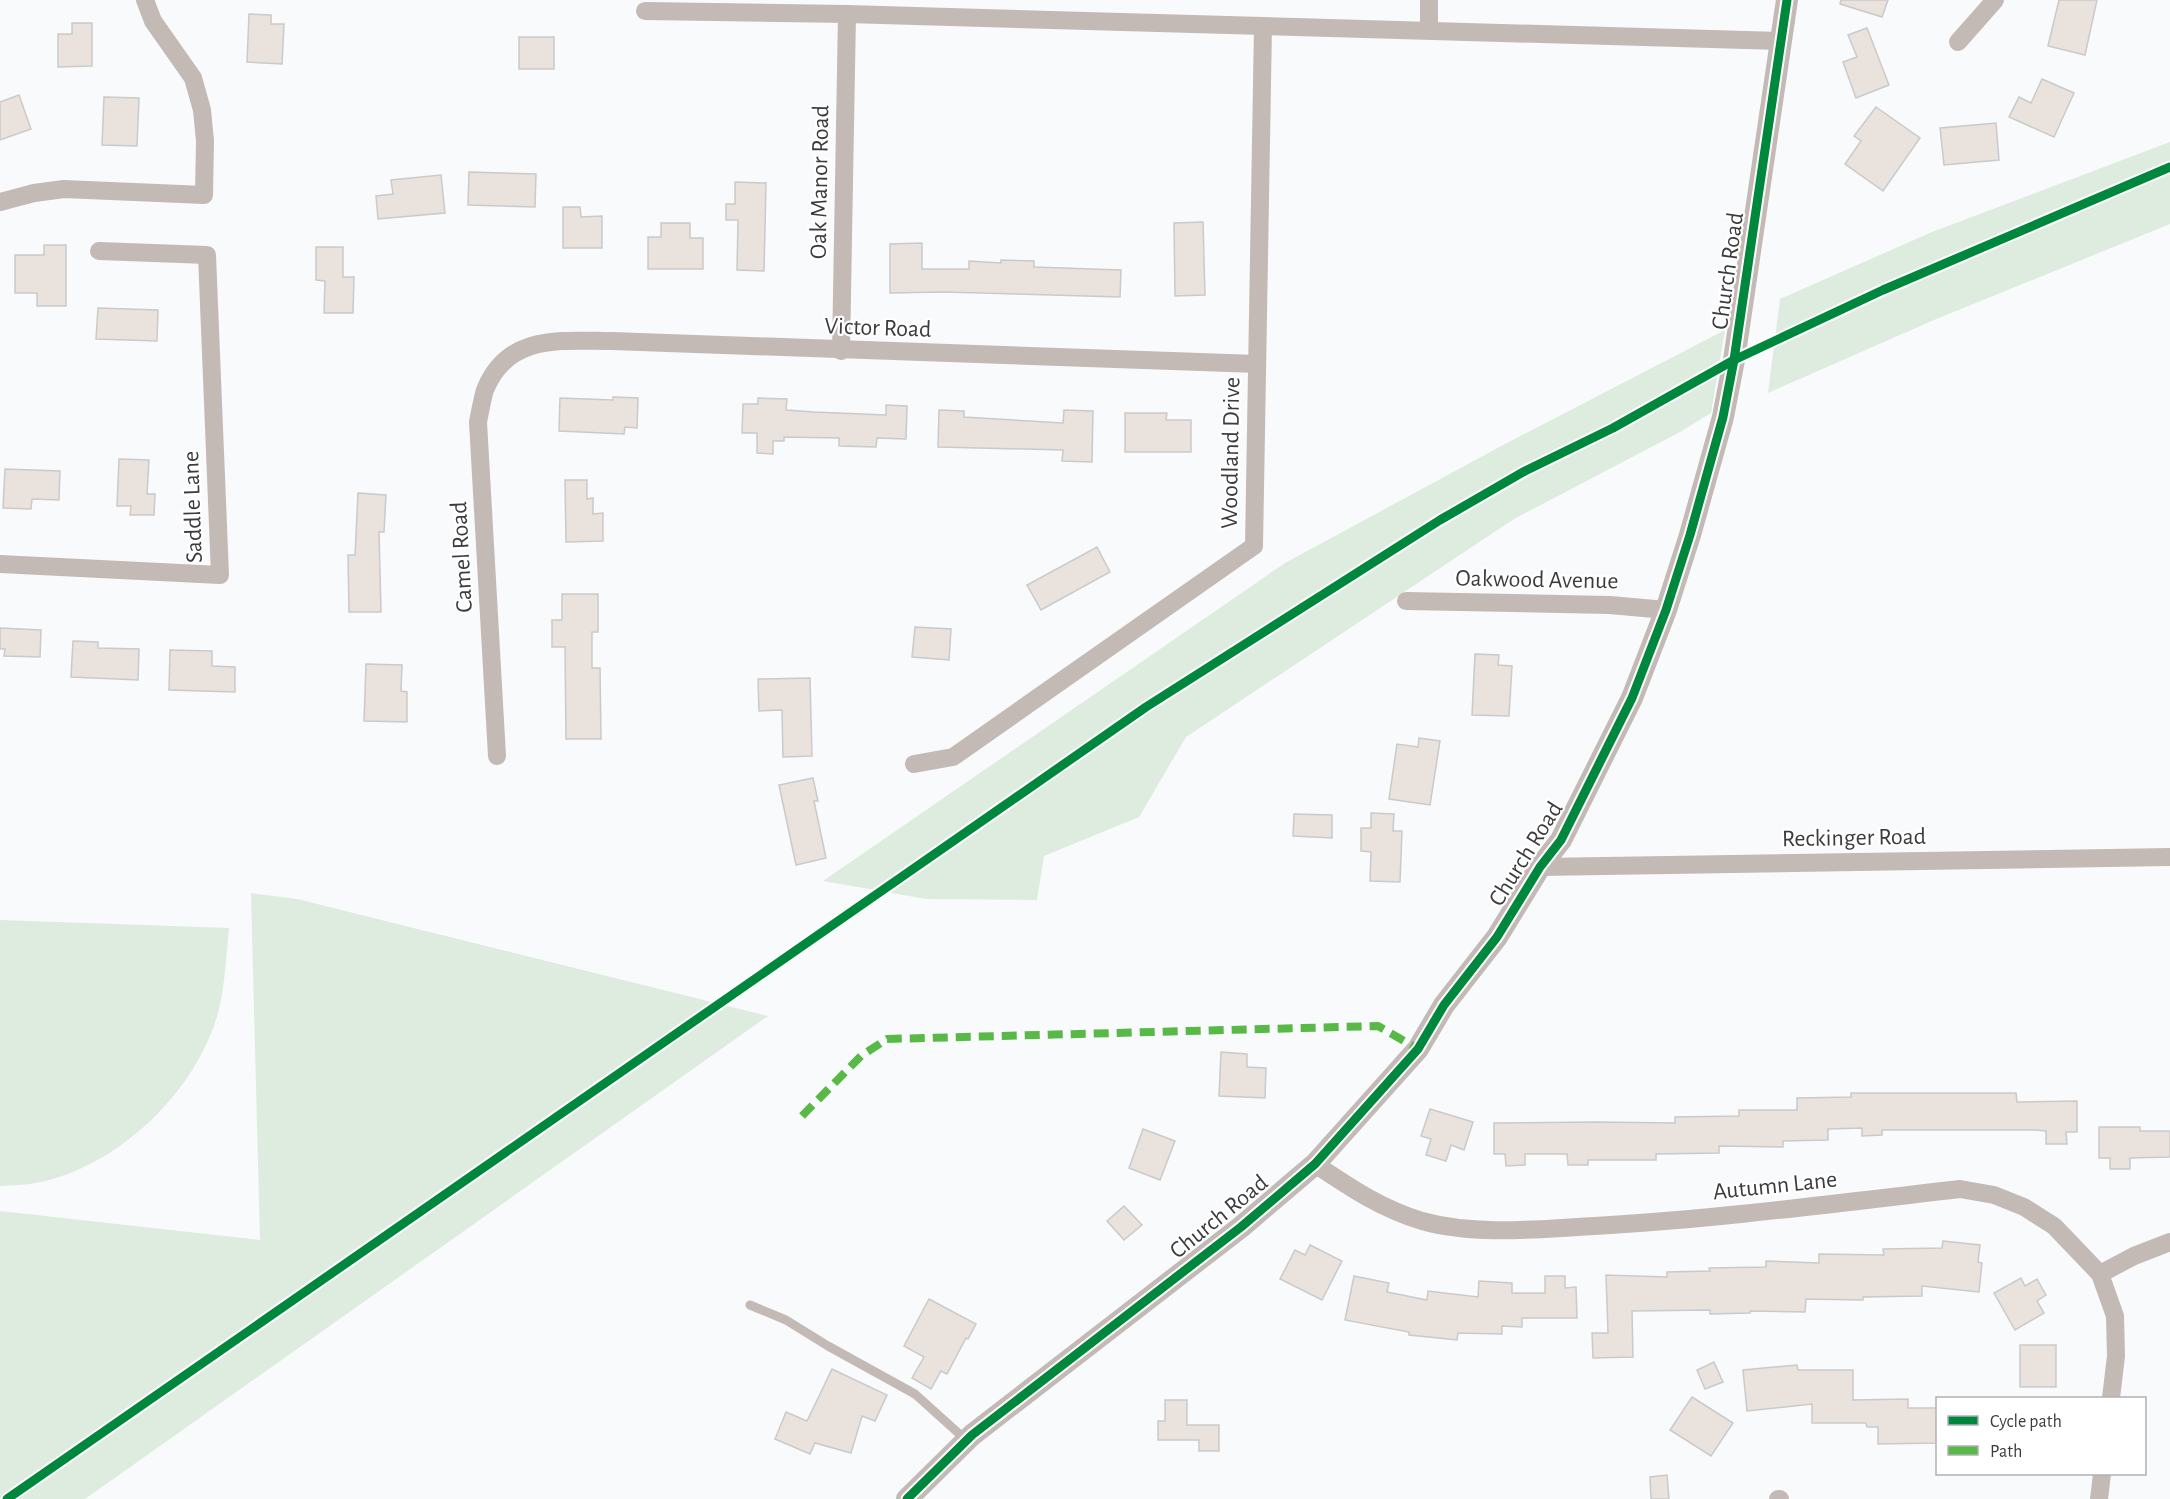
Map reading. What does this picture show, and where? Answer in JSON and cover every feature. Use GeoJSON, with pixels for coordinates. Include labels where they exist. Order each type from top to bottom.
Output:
{"type":"FeatureCollection","features":[{"type":"Feature","properties":{"kind":"street"},"geometry":{"type":"LineString","coordinates":[[0,202],[34,193],[64,189],[204,195],[205,141],[202,110],[193,78],[153,21],[145,0]]}},
{"type":"Feature","properties":{"kind":"street"},"geometry":{"type":"LineString","coordinates":[[1429,30],[1430,0]]}},
{"type":"Feature","properties":{"kind":"street","name":"Church Road"},"geometry":{"type":"LineString","coordinates":[[917,1496],[967,1440],[1241,1227],[1314,1164],[1418,1049],[1444,1005],[1497,937],[1540,867],[1561,840],[1632,698],[1666,610],[1723,417],[1734,360],[1787,0]]}},
{"type":"Feature","properties":{"kind":"street"},"geometry":{"type":"LineString","coordinates":[[1958,42],[1995,0]]}},
{"type":"Feature","properties":{"kind":"street"},"geometry":{"type":"LineString","coordinates":[[645,11],[847,14],[1780,41]]}},
{"type":"Feature","properties":{"kind":"street","name":"Oak Manor Road"},"geometry":{"type":"LineString","coordinates":[[841,351],[847,14]]}},
{"type":"Feature","properties":{"kind":"street","name":"Woodland Drive"},"geometry":{"type":"LineString","coordinates":[[914,764],[953,757],[1254,546],[1263,26]]}},
{"type":"Feature","properties":{"kind":"street","name":"Saddle Lane"},"geometry":{"type":"LineString","coordinates":[[0,564],[220,575],[207,255],[99,251]]}},
{"type":"Feature","properties":{"kind":"street","name":"Victor Road"},"geometry":{"type":"LineString","coordinates":[[503,362],[529,345],[557,340],[1257,364]]}},
{"type":"Feature","properties":{"kind":"street","name":"Camel Road"},"geometry":{"type":"LineString","coordinates":[[497,756],[478,422],[485,392],[494,371],[503,362]]}},
{"type":"Feature","properties":{"kind":"street","name":"Oakwood Avenue"},"geometry":{"type":"LineString","coordinates":[[1406,601],[1610,605],[1666,610]]}},
{"type":"Feature","properties":{"kind":"street","name":"Reckinger Road"},"geometry":{"type":"LineString","coordinates":[[1540,867],[2170,856]]}},
{"type":"Feature","properties":{"kind":"street","name":"Autumn Lane"},"geometry":{"type":"LineString","coordinates":[[1314,1164],[1378,1205],[1423,1221],[1464,1229],[1550,1228],[1673,1221],[1960,1189],[1994,1195],[2024,1207],[2054,1226],[2100,1274],[2115,1316],[2116,1356],[2111,1397]]}},
{"type":"Feature","properties":{"kind":"street"},"geometry":{"type":"LineString","coordinates":[[2100,1274],[2134,1256],[2170,1242]]}},
{"type":"Feature","properties":{"kind":"street"},"geometry":{"type":"LineString","coordinates":[[2099,1499],[2102,1475]]}},
{"type":"Feature","properties":{"kind":"lane"},"geometry":{"type":"LineString","coordinates":[[750,1305],[786,1320],[915,1394],[967,1440]]}},
{"type":"Feature","properties":{"kind":"green space"},"geometry":{"type":"Polygon","coordinates":[[[2170,142],[2170,224],[1934,320],[1768,393],[1780,299],[1932,232],[2170,142]]]}},
{"type":"Feature","properties":{"kind":"green space"},"geometry":{"type":"Polygon","coordinates":[[[1725,330],[1711,413],[1680,432],[1514,519],[1186,737],[1139,817],[1044,856],[1037,900],[926,899],[823,881],[1285,563],[1505,444],[1725,330]]]}},
{"type":"Feature","properties":{"kind":"green space"},"geometry":{"type":"Polygon","coordinates":[[[251,893],[297,899],[768,1016],[85,1499],[0,1499],[0,1211],[260,1240],[251,893]]]}},
{"type":"Feature","properties":{"kind":"green space"},"geometry":{"type":"Polygon","coordinates":[[[0,920],[229,928],[224,982],[218,1013],[207,1042],[192,1071],[172,1098],[149,1122],[96,1161],[66,1175],[36,1183],[0,1186],[0,920]]]}},
{"type":"Feature","properties":{"kind":"building"},"geometry":{"type":"Polygon","coordinates":[[[1841,0],[1888,0],[1882,17],[1840,4],[1841,0]]]}},
{"type":"Feature","properties":{"kind":"building"},"geometry":{"type":"Polygon","coordinates":[[[2059,0],[2097,0],[2085,55],[2048,46],[2059,0]]]}},
{"type":"Feature","properties":{"kind":"building"},"geometry":{"type":"Polygon","coordinates":[[[249,14],[271,15],[271,24],[284,24],[282,64],[247,62],[249,14]]]}},
{"type":"Feature","properties":{"kind":"building"},"geometry":{"type":"Polygon","coordinates":[[[72,23],[92,23],[92,66],[58,67],[58,34],[72,34],[72,23]]]}},
{"type":"Feature","properties":{"kind":"building"},"geometry":{"type":"Polygon","coordinates":[[[1867,28],[1889,85],[1856,98],[1843,62],[1857,57],[1848,35],[1867,28]]]}},
{"type":"Feature","properties":{"kind":"building"},"geometry":{"type":"Polygon","coordinates":[[[519,37],[554,37],[554,69],[519,69],[519,37]]]}},
{"type":"Feature","properties":{"kind":"building"},"geometry":{"type":"Polygon","coordinates":[[[2042,79],[2074,93],[2054,137],[2009,117],[2019,97],[2031,103],[2042,79]]]}},
{"type":"Feature","properties":{"kind":"building"},"geometry":{"type":"Polygon","coordinates":[[[19,95],[31,129],[0,140],[0,102],[19,95]]]}},
{"type":"Feature","properties":{"kind":"building"},"geometry":{"type":"Polygon","coordinates":[[[104,97],[139,98],[137,146],[102,145],[104,97]]]}},
{"type":"Feature","properties":{"kind":"building"},"geometry":{"type":"Polygon","coordinates":[[[1876,107],[1920,138],[1883,191],[1845,164],[1861,141],[1854,136],[1876,107]]]}},
{"type":"Feature","properties":{"kind":"building"},"geometry":{"type":"Polygon","coordinates":[[[1996,123],[1999,160],[1944,165],[1940,128],[1996,123]]]}},
{"type":"Feature","properties":{"kind":"building"},"geometry":{"type":"Polygon","coordinates":[[[469,172],[536,174],[535,207],[468,205],[469,172]]]}},
{"type":"Feature","properties":{"kind":"building"},"geometry":{"type":"Polygon","coordinates":[[[441,175],[445,213],[378,219],[376,196],[393,194],[391,180],[441,175]]]}},
{"type":"Feature","properties":{"kind":"building"},"geometry":{"type":"Polygon","coordinates":[[[735,182],[766,183],[764,271],[737,270],[738,220],[726,220],[726,204],[735,204],[735,182]]]}},
{"type":"Feature","properties":{"kind":"building"},"geometry":{"type":"Polygon","coordinates":[[[563,207],[580,207],[581,217],[602,216],[602,248],[563,248],[563,207]]]}},
{"type":"Feature","properties":{"kind":"building"},"geometry":{"type":"Polygon","coordinates":[[[1203,222],[1205,295],[1175,296],[1174,223],[1203,222]]]}},
{"type":"Feature","properties":{"kind":"building"},"geometry":{"type":"Polygon","coordinates":[[[661,223],[690,223],[690,238],[703,238],[703,269],[648,269],[648,237],[661,237],[661,223]]]}},
{"type":"Feature","properties":{"kind":"building"},"geometry":{"type":"Polygon","coordinates":[[[922,243],[922,269],[969,269],[969,261],[1001,263],[1001,260],[1034,261],[1034,267],[1121,270],[1120,297],[944,292],[890,293],[890,244],[922,243]]]}},
{"type":"Feature","properties":{"kind":"building"},"geometry":{"type":"Polygon","coordinates":[[[44,245],[66,245],[66,306],[37,306],[37,293],[15,293],[15,255],[44,255],[44,245]]]}},
{"type":"Feature","properties":{"kind":"building"},"geometry":{"type":"Polygon","coordinates":[[[316,247],[343,247],[343,277],[354,277],[353,313],[324,313],[325,281],[316,280],[316,247]]]}},
{"type":"Feature","properties":{"kind":"building"},"geometry":{"type":"Polygon","coordinates":[[[98,308],[158,310],[157,341],[96,339],[98,308]]]}},
{"type":"Feature","properties":{"kind":"building"},"geometry":{"type":"Polygon","coordinates":[[[613,397],[638,398],[637,428],[625,427],[624,434],[559,431],[560,398],[613,400],[613,397]]]}},
{"type":"Feature","properties":{"kind":"building"},"geometry":{"type":"Polygon","coordinates":[[[758,398],[787,399],[786,410],[814,412],[886,415],[886,405],[907,406],[906,439],[877,438],[876,447],[839,446],[839,438],[784,437],[784,441],[773,441],[773,454],[757,453],[757,433],[742,433],[743,404],[758,404],[758,398]]]}},
{"type":"Feature","properties":{"kind":"building"},"geometry":{"type":"Polygon","coordinates":[[[939,410],[964,411],[964,417],[1063,423],[1064,410],[1093,411],[1092,462],[1062,461],[1063,450],[938,447],[939,410]]]}},
{"type":"Feature","properties":{"kind":"building"},"geometry":{"type":"Polygon","coordinates":[[[1125,413],[1167,413],[1166,420],[1191,420],[1191,452],[1125,452],[1125,413]]]}},
{"type":"Feature","properties":{"kind":"building"},"geometry":{"type":"Polygon","coordinates":[[[119,459],[149,460],[147,494],[155,494],[154,515],[130,515],[131,506],[117,506],[119,459]]]}},
{"type":"Feature","properties":{"kind":"building"},"geometry":{"type":"Polygon","coordinates":[[[5,469],[60,471],[59,500],[32,499],[31,509],[3,508],[5,469]]]}},
{"type":"Feature","properties":{"kind":"building"},"geometry":{"type":"Polygon","coordinates":[[[565,480],[587,480],[587,499],[593,498],[593,514],[603,513],[603,541],[566,542],[565,480]]]}},
{"type":"Feature","properties":{"kind":"building"},"geometry":{"type":"Polygon","coordinates":[[[358,493],[386,495],[384,532],[379,532],[381,612],[349,612],[348,555],[355,555],[358,493]]]}},
{"type":"Feature","properties":{"kind":"building"},"geometry":{"type":"Polygon","coordinates":[[[1097,547],[1110,572],[1041,610],[1027,585],[1097,547]]]}},
{"type":"Feature","properties":{"kind":"building"},"geometry":{"type":"Polygon","coordinates":[[[562,594],[598,594],[598,632],[592,632],[592,668],[600,668],[601,739],[566,739],[565,647],[552,647],[552,620],[562,620],[562,594]]]}},
{"type":"Feature","properties":{"kind":"building"},"geometry":{"type":"Polygon","coordinates":[[[915,627],[951,629],[949,660],[912,657],[915,627]]]}},
{"type":"Feature","properties":{"kind":"building"},"geometry":{"type":"Polygon","coordinates":[[[0,628],[41,630],[40,657],[4,656],[5,649],[0,649],[0,628]]]}},
{"type":"Feature","properties":{"kind":"building"},"geometry":{"type":"Polygon","coordinates":[[[73,641],[98,642],[98,648],[139,649],[138,680],[71,677],[73,641]]]}},
{"type":"Feature","properties":{"kind":"building"},"geometry":{"type":"Polygon","coordinates":[[[170,650],[212,651],[212,666],[235,667],[235,692],[169,690],[170,650]]]}},
{"type":"Feature","properties":{"kind":"building"},"geometry":{"type":"Polygon","coordinates":[[[1475,654],[1499,655],[1498,665],[1512,666],[1509,716],[1472,715],[1475,654]]]}},
{"type":"Feature","properties":{"kind":"building"},"geometry":{"type":"Polygon","coordinates":[[[366,664],[402,665],[401,691],[407,692],[407,722],[364,721],[366,664]]]}},
{"type":"Feature","properties":{"kind":"building"},"geometry":{"type":"Polygon","coordinates":[[[810,678],[812,756],[783,757],[782,710],[759,711],[758,679],[810,678]]]}},
{"type":"Feature","properties":{"kind":"building"},"geometry":{"type":"Polygon","coordinates":[[[1419,738],[1440,741],[1430,805],[1389,799],[1397,744],[1418,747],[1419,738]]]}},
{"type":"Feature","properties":{"kind":"building"},"geometry":{"type":"Polygon","coordinates":[[[813,778],[818,801],[814,801],[826,858],[796,865],[779,785],[813,778]]]}},
{"type":"Feature","properties":{"kind":"building"},"geometry":{"type":"Polygon","coordinates":[[[1371,813],[1394,814],[1393,831],[1402,831],[1400,882],[1370,881],[1371,852],[1361,851],[1361,828],[1371,828],[1371,813]]]}},
{"type":"Feature","properties":{"kind":"building"},"geometry":{"type":"Polygon","coordinates":[[[1294,814],[1332,815],[1332,838],[1293,836],[1294,814]]]}},
{"type":"Feature","properties":{"kind":"building"},"geometry":{"type":"Polygon","coordinates":[[[1221,1052],[1247,1054],[1247,1067],[1266,1068],[1265,1098],[1219,1096],[1221,1052]]]}},
{"type":"Feature","properties":{"kind":"building"},"geometry":{"type":"Polygon","coordinates":[[[1851,1093],[2016,1093],[2017,1102],[2077,1101],[2077,1132],[2066,1132],[2067,1144],[2046,1144],[2046,1131],[2035,1130],[1882,1130],[1882,1135],[1862,1136],[1862,1128],[1828,1129],[1828,1140],[1783,1141],[1783,1147],[1719,1146],[1719,1153],[1656,1154],[1656,1160],[1588,1160],[1588,1165],[1568,1165],[1567,1154],[1525,1154],[1525,1165],[1506,1166],[1505,1154],[1494,1154],[1494,1123],[1675,1123],[1675,1117],[1739,1116],[1739,1110],[1797,1110],[1797,1098],[1851,1097],[1851,1093]]]}},
{"type":"Feature","properties":{"kind":"building"},"geometry":{"type":"Polygon","coordinates":[[[1430,1109],[1473,1122],[1464,1150],[1451,1145],[1446,1161],[1426,1155],[1431,1139],[1421,1136],[1430,1109]]]}},
{"type":"Feature","properties":{"kind":"building"},"geometry":{"type":"Polygon","coordinates":[[[2099,1127],[2140,1127],[2140,1131],[2170,1131],[2170,1157],[2130,1158],[2130,1169],[2110,1169],[2110,1158],[2099,1158],[2099,1127]]]}},
{"type":"Feature","properties":{"kind":"building"},"geometry":{"type":"Polygon","coordinates":[[[1143,1129],[1175,1141],[1160,1180],[1129,1168],[1143,1129]]]}},
{"type":"Feature","properties":{"kind":"building"},"geometry":{"type":"Polygon","coordinates":[[[1124,1206],[1142,1225],[1124,1240],[1107,1221],[1124,1206]]]}},
{"type":"Feature","properties":{"kind":"building"},"geometry":{"type":"Polygon","coordinates":[[[1943,1241],[1980,1245],[1978,1262],[1982,1263],[1979,1292],[1922,1286],[1922,1296],[1863,1297],[1863,1300],[1806,1299],[1805,1312],[1750,1311],[1750,1313],[1710,1314],[1710,1310],[1632,1311],[1633,1357],[1593,1358],[1592,1333],[1608,1333],[1606,1275],[1667,1277],[1667,1272],[1710,1271],[1709,1268],[1766,1267],[1766,1261],[1819,1263],[1819,1254],[1884,1255],[1883,1249],[1942,1248],[1943,1241]]]}},
{"type":"Feature","properties":{"kind":"building"},"geometry":{"type":"Polygon","coordinates":[[[1310,1245],[1342,1261],[1322,1300],[1280,1279],[1295,1250],[1305,1255],[1310,1245]]]}},
{"type":"Feature","properties":{"kind":"building"},"geometry":{"type":"Polygon","coordinates":[[[1354,1276],[1389,1283],[1387,1292],[1427,1300],[1428,1291],[1478,1297],[1479,1281],[1512,1283],[1512,1293],[1545,1293],[1545,1276],[1565,1276],[1565,1288],[1576,1287],[1577,1318],[1522,1318],[1522,1327],[1502,1326],[1502,1334],[1458,1333],[1457,1340],[1409,1335],[1409,1332],[1345,1320],[1354,1276]]]}},
{"type":"Feature","properties":{"kind":"building"},"geometry":{"type":"Polygon","coordinates":[[[2021,1278],[2025,1286],[2037,1279],[2046,1295],[2037,1301],[2044,1313],[2015,1330],[1994,1293],[2021,1278]]]}},
{"type":"Feature","properties":{"kind":"building"},"geometry":{"type":"Polygon","coordinates":[[[929,1299],[976,1324],[947,1374],[941,1371],[931,1389],[912,1378],[924,1357],[904,1346],[929,1299]]]}},
{"type":"Feature","properties":{"kind":"building"},"geometry":{"type":"Polygon","coordinates":[[[2020,1345],[2056,1345],[2056,1387],[2020,1387],[2020,1345]]]}},
{"type":"Feature","properties":{"kind":"building"},"geometry":{"type":"Polygon","coordinates":[[[1714,1362],[1723,1382],[1705,1389],[1697,1370],[1714,1362]]]}},
{"type":"Feature","properties":{"kind":"building"},"geometry":{"type":"Polygon","coordinates":[[[1797,1365],[1798,1370],[1853,1370],[1853,1400],[1908,1399],[1908,1408],[1936,1408],[1936,1443],[1878,1444],[1878,1427],[1867,1427],[1866,1423],[1812,1423],[1812,1404],[1747,1411],[1743,1370],[1797,1365]]]}},
{"type":"Feature","properties":{"kind":"building"},"geometry":{"type":"Polygon","coordinates":[[[832,1369],[887,1395],[875,1421],[862,1416],[851,1453],[815,1443],[810,1454],[775,1439],[786,1412],[807,1421],[832,1369]]]}},
{"type":"Feature","properties":{"kind":"building"},"geometry":{"type":"Polygon","coordinates":[[[1692,1397],[1733,1423],[1711,1456],[1670,1430],[1692,1397]]]}},
{"type":"Feature","properties":{"kind":"building"},"geometry":{"type":"Polygon","coordinates":[[[1165,1400],[1187,1400],[1187,1425],[1219,1425],[1219,1451],[1199,1451],[1199,1440],[1158,1440],[1158,1421],[1165,1421],[1165,1400]]]}},
{"type":"Feature","properties":{"kind":"building"},"geometry":{"type":"Polygon","coordinates":[[[1667,1475],[1669,1499],[1651,1499],[1650,1477],[1667,1475]]]}},
{"type":"Feature","properties":{"kind":"marked path"},"geometry":{"type":"LineString","coordinates":[[802,1116],[861,1056],[887,1039],[1378,1026],[1418,1049]]}},
{"type":"Feature","properties":{"kind":"cycle path"},"geometry":{"type":"LineString","coordinates":[[907,1499],[972,1435],[1241,1227],[1315,1164],[1418,1049],[1444,1005],[1497,937],[1540,867],[1561,840],[1632,698],[1666,610],[1723,417],[1734,360],[1787,0]]}},
{"type":"Feature","properties":{"kind":"cycle path"},"geometry":{"type":"LineString","coordinates":[[7,1499],[1146,707],[1440,520],[1525,471],[1613,428],[1734,360],[1883,290],[2170,167]]}}]}
